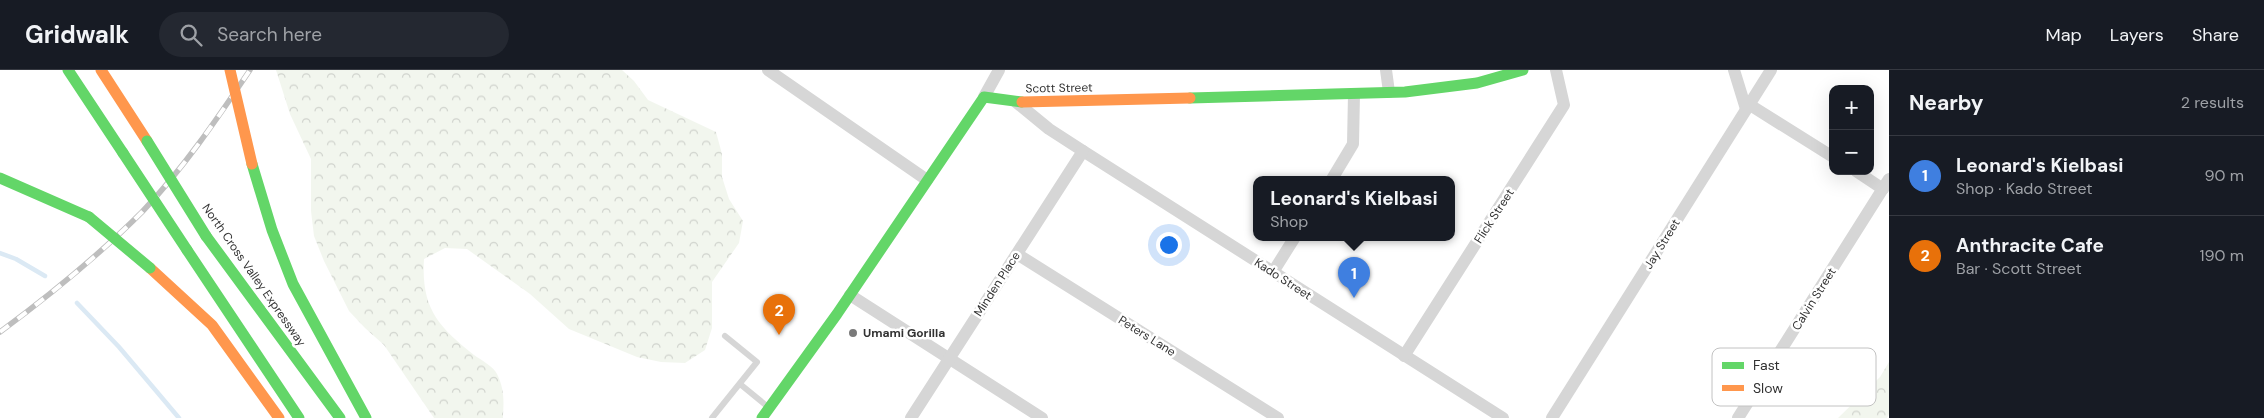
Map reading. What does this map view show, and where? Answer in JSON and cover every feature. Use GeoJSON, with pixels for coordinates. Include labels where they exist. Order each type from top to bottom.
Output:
{"type":"FeatureCollection","features":[{"type":"Feature","properties":{"kind":"main road"},"geometry":{"type":"LineString","coordinates":[[68,70],[299,418]]}},
{"type":"Feature","properties":{"kind":"main road","name":"North Cross Valley Expressway"},"geometry":{"type":"LineString","coordinates":[[101,70],[206,236],[340,418]]}},
{"type":"Feature","properties":{"kind":"main road"},"geometry":{"type":"LineString","coordinates":[[230,70],[252,164],[272,230],[293,284],[366,418]]}},
{"type":"Feature","properties":{"kind":"main road","name":"Scott Street"},"geometry":{"type":"LineString","coordinates":[[984,97],[1016,102],[1354,94],[1427,90],[1476,83],[1523,70]]}},
{"type":"Feature","properties":{"kind":"main road"},"geometry":{"type":"LineString","coordinates":[[766,413],[850,295],[984,97]]}},
{"type":"Feature","properties":{"kind":"main road"},"geometry":{"type":"LineString","coordinates":[[0,178],[89,217],[150,268],[212,325],[279,418]]}},
{"type":"Feature","properties":{"kind":"street"},"geometry":{"type":"LineString","coordinates":[[768,70],[927,180]]}},
{"type":"Feature","properties":{"kind":"street"},"geometry":{"type":"LineString","coordinates":[[984,97],[999,70]]}},
{"type":"Feature","properties":{"kind":"street"},"geometry":{"type":"LineString","coordinates":[[1386,70],[1389,92]]}},
{"type":"Feature","properties":{"kind":"street","name":"Flick Street"},"geometry":{"type":"LineString","coordinates":[[1404,356],[1561,110],[1564,99],[1556,70]]}},
{"type":"Feature","properties":{"kind":"street"},"geometry":{"type":"LineString","coordinates":[[1734,70],[1748,107],[1829,155]]}},
{"type":"Feature","properties":{"kind":"street","name":"Jay Street"},"geometry":{"type":"LineString","coordinates":[[1552,418],[1772,70]]}},
{"type":"Feature","properties":{"kind":"street"},"geometry":{"type":"LineString","coordinates":[[1334,176],[1353,144],[1354,94]]}},
{"type":"Feature","properties":{"kind":"street","name":"Kado Street"},"geometry":{"type":"LineString","coordinates":[[1016,102],[1049,129],[1504,418]]}},
{"type":"Feature","properties":{"kind":"street","name":"Minden Place"},"geometry":{"type":"LineString","coordinates":[[911,418],[1083,151]]}},
{"type":"Feature","properties":{"kind":"street"},"geometry":{"type":"LineString","coordinates":[[1865,175],[1886,184]]}},
{"type":"Feature","properties":{"kind":"street","name":"Calvin Street"},"geometry":{"type":"LineString","coordinates":[[1782,348],[1886,184]]}},
{"type":"Feature","properties":{"kind":"street"},"geometry":{"type":"LineString","coordinates":[[1273,272],[1293,241]]}},
{"type":"Feature","properties":{"kind":"street","name":"Peters Lane"},"geometry":{"type":"LineString","coordinates":[[1016,254],[1278,418]]}},
{"type":"Feature","properties":{"kind":"street"},"geometry":{"type":"LineString","coordinates":[[850,295],[1042,418]]}},
{"type":"Feature","properties":{"kind":"street","name":"Calvin Street"},"geometry":{"type":"LineString","coordinates":[[1738,418],[1746,406]]}},
{"type":"Feature","properties":{"kind":"lane"},"geometry":{"type":"LineString","coordinates":[[712,418],[758,362],[725,336]]}},
{"type":"Feature","properties":{"kind":"lane"},"geometry":{"type":"LineString","coordinates":[[740,384],[766,413]]}},
{"type":"Feature","properties":{"kind":"green space"},"geometry":{"type":"Polygon","coordinates":[[[276,70],[622,70],[634,81],[648,100],[716,132],[722,154],[722,177],[729,199],[743,221],[739,243],[712,282],[712,328],[705,350],[685,363],[661,362],[637,357],[569,329],[530,294],[467,249],[445,248],[424,259],[425,290],[429,303],[441,325],[450,335],[495,371],[502,389],[503,418],[434,418],[384,345],[349,311],[324,261],[314,236],[311,211],[311,159],[290,114],[276,70]]]}},
{"type":"Feature","properties":{"kind":"green space"},"geometry":{"type":"Polygon","coordinates":[[[1889,362],[1889,414],[1887,418],[1838,418],[1850,406],[1876,406],[1876,381],[1889,362]]]}},
{"type":"Feature","properties":{"kind":"waterway"},"geometry":{"type":"LineString","coordinates":[[0,253],[16,259],[45,276]]}},
{"type":"Feature","properties":{"kind":"waterway"},"geometry":{"type":"LineString","coordinates":[[77,303],[119,347],[179,418]]}},
{"type":"Feature","properties":{"kind":"railway"},"geometry":{"type":"LineString","coordinates":[[0,332],[73,275],[142,212],[185,161],[250,70]]}},
{"type":"Feature","properties":{"kind":"traffic: fast"},"geometry":{"type":"LineString","coordinates":[[68,70],[123,153]]}},
{"type":"Feature","properties":{"kind":"traffic: fast"},"geometry":{"type":"LineString","coordinates":[[1190,98],[1405,92],[1477,83],[1523,70]]}},
{"type":"Feature","properties":{"kind":"traffic: fast"},"geometry":{"type":"LineString","coordinates":[[762,418],[837,314],[984,97],[1022,102]]}},
{"type":"Feature","properties":{"kind":"traffic: fast"},"geometry":{"type":"LineString","coordinates":[[147,141],[206,236]]}},
{"type":"Feature","properties":{"kind":"traffic: fast"},"geometry":{"type":"LineString","coordinates":[[123,153],[187,250]]}},
{"type":"Feature","properties":{"kind":"traffic: fast"},"geometry":{"type":"LineString","coordinates":[[252,164],[272,230],[293,284],[366,418]]}},
{"type":"Feature","properties":{"kind":"traffic: fast"},"geometry":{"type":"LineString","coordinates":[[0,178],[89,217]]}},
{"type":"Feature","properties":{"kind":"traffic: fast"},"geometry":{"type":"LineString","coordinates":[[89,217],[150,268]]}},
{"type":"Feature","properties":{"kind":"traffic: fast"},"geometry":{"type":"LineString","coordinates":[[206,236],[340,418]]}},
{"type":"Feature","properties":{"kind":"traffic: fast"},"geometry":{"type":"LineString","coordinates":[[187,250],[299,418]]}},
{"type":"Feature","properties":{"kind":"traffic: slow"},"geometry":{"type":"LineString","coordinates":[[101,70],[147,141]]}},
{"type":"Feature","properties":{"kind":"traffic: slow"},"geometry":{"type":"LineString","coordinates":[[230,70],[252,164]]}},
{"type":"Feature","properties":{"kind":"traffic: slow"},"geometry":{"type":"LineString","coordinates":[[1022,102],[1190,98]]}},
{"type":"Feature","properties":{"kind":"traffic: slow"},"geometry":{"type":"LineString","coordinates":[[150,268],[212,325],[279,418]]}},
{"type":"Feature","properties":{"kind":"place","name":"Leonard's Kielbasi"},"geometry":{"type":"Point","coordinates":[1354,298]}},
{"type":"Feature","properties":{"kind":"place","name":"Umami Gorilla"},"geometry":{"type":"Point","coordinates":[853,333]}},
{"type":"Feature","properties":{"kind":"place","name":"Anthracite Cafe"},"geometry":{"type":"Point","coordinates":[779,335]}}]}
